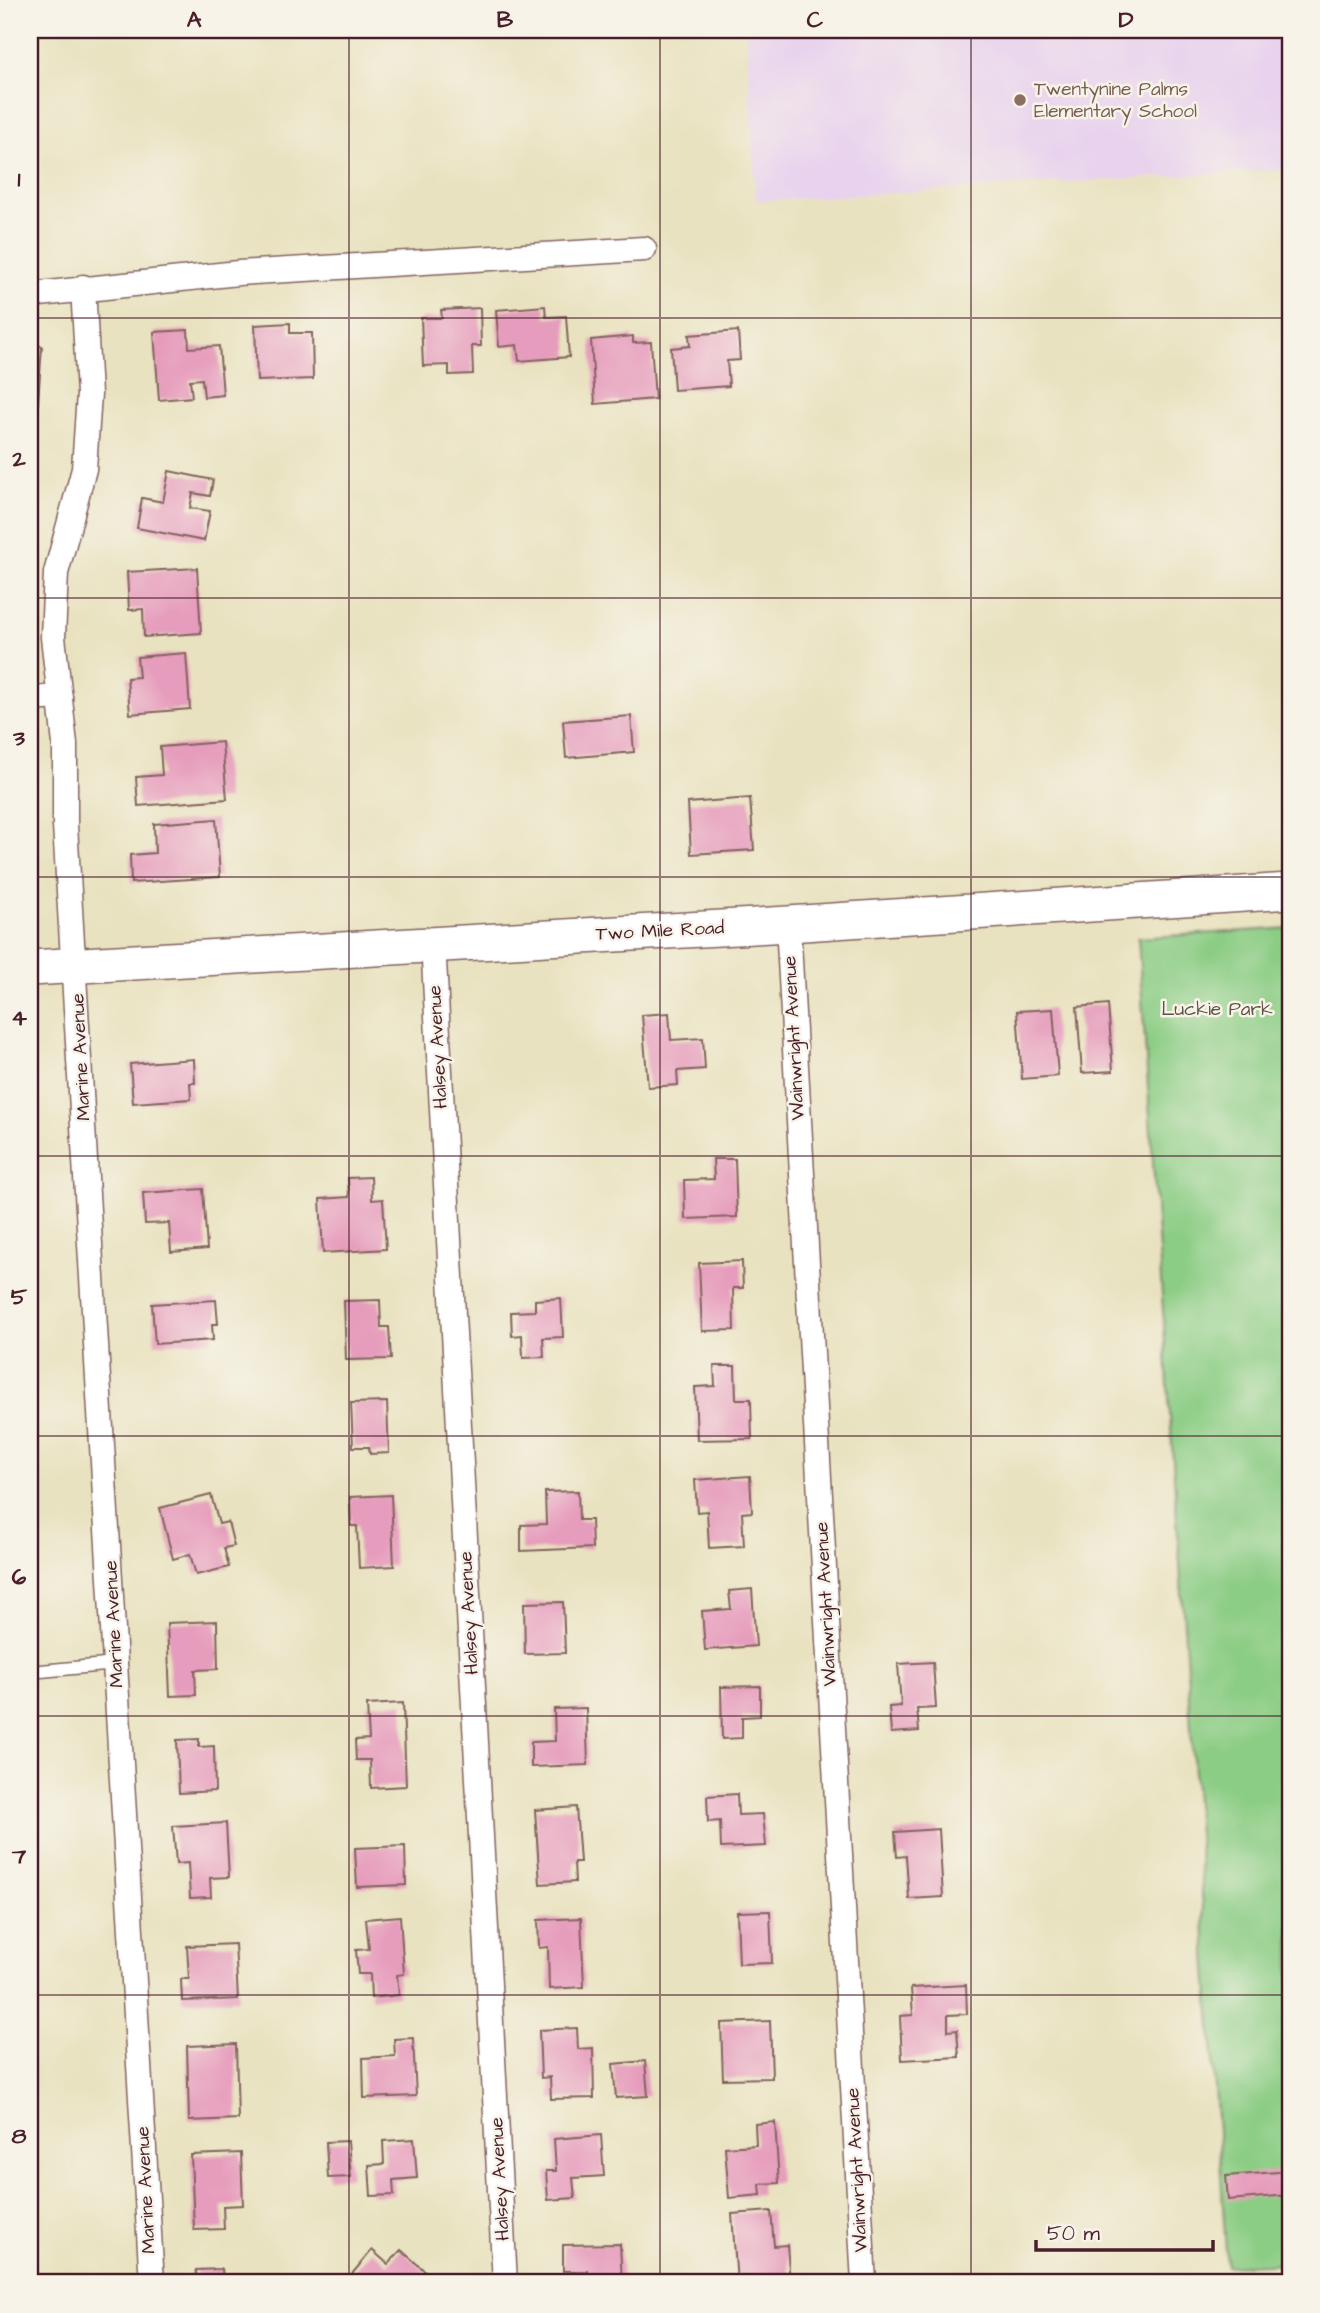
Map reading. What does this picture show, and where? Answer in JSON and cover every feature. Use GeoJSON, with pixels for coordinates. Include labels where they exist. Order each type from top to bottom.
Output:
{"type":"FeatureCollection","features":[{"type":"Feature","properties":{"kind":"street"},"geometry":{"type":"LineString","coordinates":[[30,295],[238,273],[644,249]]}},
{"type":"Feature","properties":{"kind":"street","name":"Marine Avenue"},"geometry":{"type":"LineString","coordinates":[[83,288],[88,407],[84,470],[56,573],[53,637],[60,697],[152,2283]]}},
{"type":"Feature","properties":{"kind":"street"},"geometry":{"type":"LineString","coordinates":[[30,699],[60,697]]}},
{"type":"Feature","properties":{"kind":"street","name":"Two Mile Road"},"geometry":{"type":"LineString","coordinates":[[30,968],[433,942],[788,924],[1290,891]]}},
{"type":"Feature","properties":{"kind":"street","name":"Wainwright Avenue"},"geometry":{"type":"LineString","coordinates":[[788,924],[864,2283]]}},
{"type":"Feature","properties":{"kind":"street","name":"Halsey Avenue"},"geometry":{"type":"LineString","coordinates":[[433,942],[505,2283]]}},
{"type":"Feature","properties":{"kind":"lane"},"geometry":{"type":"LineString","coordinates":[[30,1672],[116,1664]]}},
{"type":"Feature","properties":{"kind":"shaded area","name":"Twentynine Palms Elementary School"},"geometry":{"type":"Polygon","coordinates":[[[746,30],[1290,30],[1290,169],[756,201],[746,30]]]}},
{"type":"Feature","properties":{"kind":"green space","name":"Luckie Park"},"geometry":{"type":"Polygon","coordinates":[[[1290,928],[1290,2263],[1227,2266],[1138,938],[1290,928]]]}},
{"type":"Feature","properties":{"kind":"building"},"geometry":{"type":"Polygon","coordinates":[[[545,306],[546,317],[566,316],[569,357],[519,361],[517,345],[499,347],[496,310],[545,306]]]}},
{"type":"Feature","properties":{"kind":"building"},"geometry":{"type":"Polygon","coordinates":[[[480,308],[481,346],[472,346],[473,374],[449,375],[449,365],[423,366],[421,318],[442,318],[441,310],[480,308]]]}},
{"type":"Feature","properties":{"kind":"building"},"geometry":{"type":"Polygon","coordinates":[[[290,323],[290,333],[312,333],[313,379],[257,381],[255,325],[290,323]]]}},
{"type":"Feature","properties":{"kind":"building"},"geometry":{"type":"Polygon","coordinates":[[[188,330],[189,348],[219,346],[223,395],[204,397],[202,379],[190,380],[192,397],[159,400],[154,332],[188,330]]]}},
{"type":"Feature","properties":{"kind":"building"},"geometry":{"type":"Polygon","coordinates":[[[738,331],[740,360],[727,361],[729,386],[674,390],[671,348],[690,346],[689,335],[738,331]]]}},
{"type":"Feature","properties":{"kind":"building"},"geometry":{"type":"Polygon","coordinates":[[[633,336],[633,343],[651,342],[655,399],[595,404],[591,340],[633,336]]]}},
{"type":"Feature","properties":{"kind":"building"},"geometry":{"type":"Polygon","coordinates":[[[30,345],[42,346],[37,416],[30,415],[30,345]]]}},
{"type":"Feature","properties":{"kind":"building"},"geometry":{"type":"Polygon","coordinates":[[[169,471],[213,480],[210,496],[193,493],[190,508],[210,511],[204,541],[137,528],[142,498],[163,502],[169,471]]]}},
{"type":"Feature","properties":{"kind":"building"},"geometry":{"type":"Polygon","coordinates":[[[197,568],[201,633],[144,637],[143,609],[129,610],[127,572],[197,568]]]}},
{"type":"Feature","properties":{"kind":"building"},"geometry":{"type":"Polygon","coordinates":[[[186,653],[190,709],[130,714],[127,678],[139,677],[137,657],[186,653]]]}},
{"type":"Feature","properties":{"kind":"building"},"geometry":{"type":"Polygon","coordinates":[[[631,716],[634,752],[566,758],[563,721],[631,716]]]}},
{"type":"Feature","properties":{"kind":"building"},"geometry":{"type":"Polygon","coordinates":[[[222,742],[227,799],[138,806],[136,777],[162,775],[160,747],[222,742]]]}},
{"type":"Feature","properties":{"kind":"building"},"geometry":{"type":"Polygon","coordinates":[[[750,798],[754,850],[691,854],[688,803],[750,798]]]}},
{"type":"Feature","properties":{"kind":"building"},"geometry":{"type":"Polygon","coordinates":[[[216,819],[220,877],[131,883],[130,855],[155,853],[154,824],[216,819]]]}},
{"type":"Feature","properties":{"kind":"building"},"geometry":{"type":"Polygon","coordinates":[[[1108,1004],[1113,1071],[1082,1073],[1077,1007],[1108,1004]]]}},
{"type":"Feature","properties":{"kind":"building"},"geometry":{"type":"Polygon","coordinates":[[[1053,1009],[1058,1076],[1022,1079],[1017,1011],[1053,1009]]]}},
{"type":"Feature","properties":{"kind":"building"},"geometry":{"type":"Polygon","coordinates":[[[669,1013],[671,1040],[703,1038],[705,1069],[677,1071],[678,1085],[648,1087],[642,1015],[669,1013]]]}},
{"type":"Feature","properties":{"kind":"building"},"geometry":{"type":"Polygon","coordinates":[[[194,1059],[195,1083],[190,1083],[191,1099],[133,1103],[130,1064],[194,1059]]]}},
{"type":"Feature","properties":{"kind":"building"},"geometry":{"type":"Polygon","coordinates":[[[713,1159],[735,1159],[737,1217],[685,1219],[684,1180],[714,1179],[713,1159]]]}},
{"type":"Feature","properties":{"kind":"building"},"geometry":{"type":"Polygon","coordinates":[[[371,1177],[372,1200],[383,1199],[386,1249],[323,1253],[320,1199],[349,1197],[348,1178],[371,1177]]]}},
{"type":"Feature","properties":{"kind":"building"},"geometry":{"type":"Polygon","coordinates":[[[203,1189],[207,1249],[171,1252],[169,1223],[145,1224],[143,1193],[203,1189]]]}},
{"type":"Feature","properties":{"kind":"building"},"geometry":{"type":"Polygon","coordinates":[[[742,1261],[743,1288],[733,1288],[734,1330],[702,1331],[699,1263],[742,1261]]]}},
{"type":"Feature","properties":{"kind":"building"},"geometry":{"type":"Polygon","coordinates":[[[561,1298],[563,1337],[543,1338],[544,1357],[523,1358],[522,1335],[512,1336],[511,1312],[535,1311],[535,1300],[561,1298]]]}},
{"type":"Feature","properties":{"kind":"building"},"geometry":{"type":"Polygon","coordinates":[[[216,1300],[218,1324],[212,1324],[213,1340],[155,1344],[152,1304],[216,1300]]]}},
{"type":"Feature","properties":{"kind":"building"},"geometry":{"type":"Polygon","coordinates":[[[380,1300],[381,1327],[389,1327],[391,1359],[346,1360],[344,1301],[380,1300]]]}},
{"type":"Feature","properties":{"kind":"building"},"geometry":{"type":"Polygon","coordinates":[[[714,1366],[735,1366],[736,1399],[751,1399],[752,1439],[697,1440],[695,1387],[715,1386],[714,1366]]]}},
{"type":"Feature","properties":{"kind":"building"},"geometry":{"type":"Polygon","coordinates":[[[387,1402],[389,1453],[370,1454],[369,1447],[353,1447],[351,1403],[387,1402]]]}},
{"type":"Feature","properties":{"kind":"building"},"geometry":{"type":"Polygon","coordinates":[[[750,1476],[752,1512],[742,1513],[744,1546],[709,1548],[707,1511],[697,1512],[695,1480],[750,1476]]]}},
{"type":"Feature","properties":{"kind":"building"},"geometry":{"type":"Polygon","coordinates":[[[578,1491],[579,1520],[591,1520],[592,1548],[521,1551],[521,1525],[546,1524],[545,1492],[578,1491]]]}},
{"type":"Feature","properties":{"kind":"building"},"geometry":{"type":"Polygon","coordinates":[[[211,1495],[219,1524],[228,1522],[234,1546],[224,1548],[229,1567],[196,1575],[190,1554],[173,1559],[160,1508],[211,1495]]]}},
{"type":"Feature","properties":{"kind":"building"},"geometry":{"type":"Polygon","coordinates":[[[391,1495],[394,1566],[359,1568],[357,1526],[351,1526],[350,1497],[391,1495]]]}},
{"type":"Feature","properties":{"kind":"building"},"geometry":{"type":"Polygon","coordinates":[[[752,1589],[756,1646],[705,1650],[702,1611],[731,1609],[729,1591],[752,1589]]]}},
{"type":"Feature","properties":{"kind":"building"},"geometry":{"type":"Polygon","coordinates":[[[563,1602],[565,1653],[525,1654],[524,1603],[563,1602]]]}},
{"type":"Feature","properties":{"kind":"building"},"geometry":{"type":"Polygon","coordinates":[[[217,1621],[218,1669],[195,1670],[196,1695],[170,1696],[167,1623],[217,1621]]]}},
{"type":"Feature","properties":{"kind":"building"},"geometry":{"type":"Polygon","coordinates":[[[933,1662],[936,1708],[917,1709],[919,1731],[891,1733],[889,1707],[901,1706],[898,1664],[933,1662]]]}},
{"type":"Feature","properties":{"kind":"building"},"geometry":{"type":"Polygon","coordinates":[[[760,1686],[760,1716],[742,1717],[742,1738],[722,1739],[721,1687],[760,1686]]]}},
{"type":"Feature","properties":{"kind":"building"},"geometry":{"type":"Polygon","coordinates":[[[403,1703],[406,1786],[371,1788],[370,1760],[356,1760],[355,1740],[369,1739],[367,1705],[403,1703]]]}},
{"type":"Feature","properties":{"kind":"building"},"geometry":{"type":"Polygon","coordinates":[[[586,1708],[588,1765],[531,1767],[531,1742],[555,1741],[554,1709],[586,1708]]]}},
{"type":"Feature","properties":{"kind":"building"},"geometry":{"type":"Polygon","coordinates":[[[199,1739],[199,1747],[214,1746],[215,1791],[179,1793],[177,1740],[199,1739]]]}},
{"type":"Feature","properties":{"kind":"building"},"geometry":{"type":"Polygon","coordinates":[[[737,1794],[738,1815],[763,1814],[766,1846],[721,1848],[720,1821],[708,1822],[707,1796],[737,1794]]]}},
{"type":"Feature","properties":{"kind":"building"},"geometry":{"type":"Polygon","coordinates":[[[576,1807],[580,1862],[574,1862],[575,1882],[540,1884],[535,1810],[576,1807]]]}},
{"type":"Feature","properties":{"kind":"building"},"geometry":{"type":"Polygon","coordinates":[[[226,1823],[229,1877],[210,1878],[211,1897],[190,1898],[188,1863],[176,1864],[173,1826],[226,1823]]]}},
{"type":"Feature","properties":{"kind":"building"},"geometry":{"type":"Polygon","coordinates":[[[939,1829],[943,1897],[909,1899],[906,1856],[897,1857],[895,1832],[939,1829]]]}},
{"type":"Feature","properties":{"kind":"building"},"geometry":{"type":"Polygon","coordinates":[[[405,1846],[406,1885],[357,1887],[355,1848],[405,1846]]]}},
{"type":"Feature","properties":{"kind":"building"},"geometry":{"type":"Polygon","coordinates":[[[770,1911],[772,1963],[739,1964],[737,1912],[770,1911]]]}},
{"type":"Feature","properties":{"kind":"building"},"geometry":{"type":"Polygon","coordinates":[[[400,1916],[404,1974],[397,1975],[399,1995],[371,1998],[370,1974],[358,1974],[356,1950],[369,1949],[366,1919],[400,1916]]]}},
{"type":"Feature","properties":{"kind":"building"},"geometry":{"type":"Polygon","coordinates":[[[581,1918],[584,1987],[549,1989],[548,1947],[539,1948],[538,1920],[581,1918]]]}},
{"type":"Feature","properties":{"kind":"building"},"geometry":{"type":"Polygon","coordinates":[[[235,1944],[238,1999],[182,2001],[181,1979],[189,1979],[187,1946],[235,1944]]]}},
{"type":"Feature","properties":{"kind":"building"},"geometry":{"type":"Polygon","coordinates":[[[966,1985],[967,2014],[948,2015],[948,2031],[957,2030],[959,2057],[902,2060],[900,2016],[913,2015],[911,1988],[966,1985]]]}},
{"type":"Feature","properties":{"kind":"building"},"geometry":{"type":"Polygon","coordinates":[[[770,2021],[772,2078],[723,2079],[721,2023],[770,2021]]]}},
{"type":"Feature","properties":{"kind":"building"},"geometry":{"type":"Polygon","coordinates":[[[577,2028],[578,2049],[593,2048],[594,2098],[551,2099],[550,2077],[541,2078],[539,2030],[577,2028]]]}},
{"type":"Feature","properties":{"kind":"building"},"geometry":{"type":"Polygon","coordinates":[[[413,2038],[416,2096],[364,2098],[363,2058],[395,2056],[394,2039],[413,2038]]]}},
{"type":"Feature","properties":{"kind":"building"},"geometry":{"type":"Polygon","coordinates":[[[236,2044],[238,2119],[189,2121],[187,2046],[236,2044]]]}},
{"type":"Feature","properties":{"kind":"building"},"geometry":{"type":"Polygon","coordinates":[[[645,2061],[648,2096],[616,2098],[613,2064],[645,2061]]]}},
{"type":"Feature","properties":{"kind":"building"},"geometry":{"type":"Polygon","coordinates":[[[775,2122],[779,2183],[760,2184],[761,2195],[729,2198],[725,2147],[756,2145],[755,2124],[775,2122]]]}},
{"type":"Feature","properties":{"kind":"building"},"geometry":{"type":"Polygon","coordinates":[[[601,2135],[604,2176],[573,2178],[575,2198],[548,2200],[546,2171],[556,2171],[554,2139],[601,2135]]]}},
{"type":"Feature","properties":{"kind":"building"},"geometry":{"type":"Polygon","coordinates":[[[414,2139],[417,2178],[393,2180],[394,2195],[371,2196],[369,2165],[384,2164],[383,2141],[414,2139]]]}},
{"type":"Feature","properties":{"kind":"building"},"geometry":{"type":"Polygon","coordinates":[[[348,2141],[351,2177],[328,2178],[326,2142],[348,2141]]]}},
{"type":"Feature","properties":{"kind":"building"},"geometry":{"type":"Polygon","coordinates":[[[241,2153],[243,2205],[223,2206],[224,2229],[194,2230],[191,2155],[241,2153]]]}},
{"type":"Feature","properties":{"kind":"building"},"geometry":{"type":"Polygon","coordinates":[[[1290,2171],[1290,2195],[1228,2200],[1226,2176],[1290,2171]]]}},
{"type":"Feature","properties":{"kind":"building"},"geometry":{"type":"Polygon","coordinates":[[[771,2211],[774,2246],[787,2245],[790,2283],[737,2283],[732,2214],[771,2211]]]}},
{"type":"Feature","properties":{"kind":"building"},"geometry":{"type":"Polygon","coordinates":[[[620,2244],[622,2283],[588,2283],[588,2271],[563,2271],[563,2245],[620,2244]]]}},
{"type":"Feature","properties":{"kind":"building"},"geometry":{"type":"Polygon","coordinates":[[[372,2250],[388,2264],[401,2250],[425,2271],[414,2283],[346,2281],[372,2250]]]}},
{"type":"Feature","properties":{"kind":"building"},"geometry":{"type":"Polygon","coordinates":[[[222,2269],[223,2280],[250,2279],[250,2283],[197,2283],[196,2270],[222,2269]]]}},
{"type":"Feature","properties":{"kind":"place","name":"Twentynine Palms Elementary School"},"geometry":{"type":"Point","coordinates":[1020,100]}}]}
